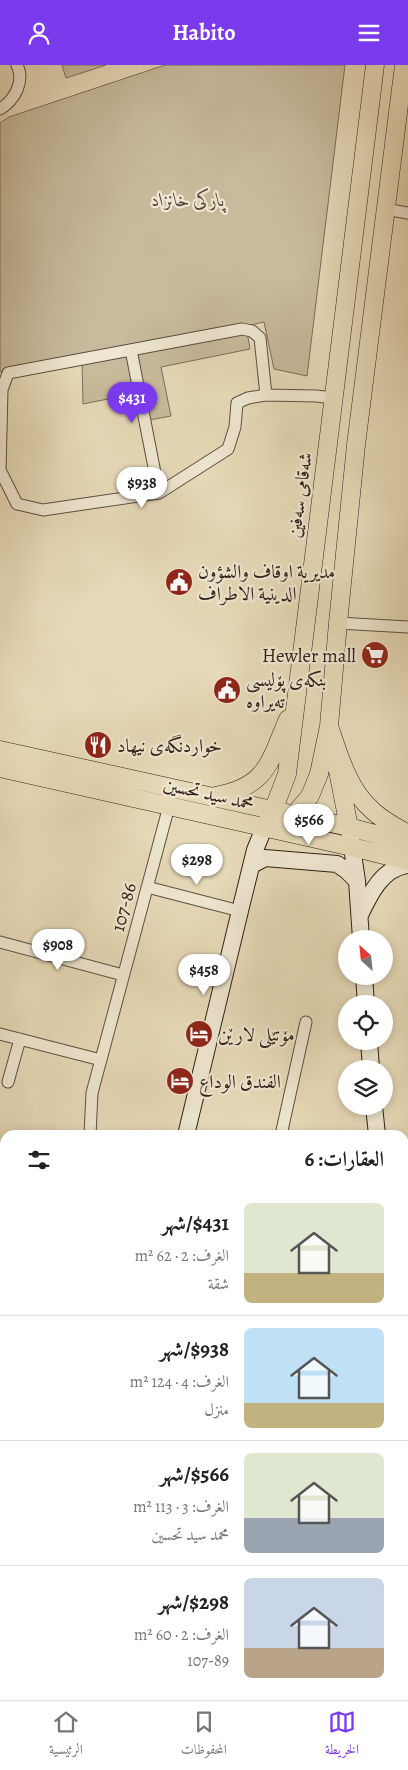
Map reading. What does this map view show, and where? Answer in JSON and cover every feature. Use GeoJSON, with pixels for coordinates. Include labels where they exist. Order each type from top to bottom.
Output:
{"type":"FeatureCollection","features":[{"type":"Feature","properties":{"kind":"main road","name":"شەقامی سەفین"},"geometry":{"type":"LineString","coordinates":[[264,828],[273,811],[286,774],[375,65]]}},
{"type":"Feature","properties":{"kind":"main road"},"geometry":{"type":"LineString","coordinates":[[187,1130],[240,911],[264,828],[286,820],[303,806],[315,785],[329,726],[355,455],[404,65]]}},
{"type":"Feature","properties":{"kind":"main road"},"geometry":{"type":"LineString","coordinates":[[208,797],[241,790],[256,781],[269,763],[297,698]]}},
{"type":"Feature","properties":{"kind":"main road"},"geometry":{"type":"LineString","coordinates":[[329,726],[349,827],[357,881],[361,930]]}},
{"type":"Feature","properties":{"kind":"main road"},"geometry":{"type":"LineString","coordinates":[[329,726],[343,764],[357,792],[372,810],[408,834]]}},
{"type":"Feature","properties":{"kind":"main road"},"geometry":{"type":"LineString","coordinates":[[0,750],[349,827],[408,843]]}},
{"type":"Feature","properties":{"kind":"main road","name":"محمد سید تحسین"},"geometry":{"type":"LineString","coordinates":[[0,768],[408,861]]}},
{"type":"Feature","properties":{"kind":"main road"},"geometry":{"type":"LineString","coordinates":[[286,774],[289,801],[294,815],[301,826],[332,843]]}},
{"type":"Feature","properties":{"kind":"main road"},"geometry":{"type":"LineString","coordinates":[[252,865],[266,858],[337,864],[357,881]]}},
{"type":"Feature","properties":{"kind":"main road"},"geometry":{"type":"LineString","coordinates":[[360,917],[380,880],[399,866],[408,865]]}},
{"type":"Feature","properties":{"kind":"main road"},"geometry":{"type":"LineString","coordinates":[[375,1115],[376,1130]]}},
{"type":"Feature","properties":{"kind":"street"},"geometry":{"type":"LineString","coordinates":[[0,109],[12,98],[18,89],[20,70],[17,65]]}},
{"type":"Feature","properties":{"kind":"street"},"geometry":{"type":"LineString","coordinates":[[385,209],[408,213]]}},
{"type":"Feature","properties":{"kind":"street"},"geometry":{"type":"LineString","coordinates":[[266,395],[260,338],[252,331],[242,329],[8,373],[2,390],[1,472],[17,504],[43,510],[160,493],[228,449],[234,427],[237,403],[248,398],[266,395],[334,397]]}},
{"type":"Feature","properties":{"kind":"street"},"geometry":{"type":"LineString","coordinates":[[131,350],[160,493]]}},
{"type":"Feature","properties":{"kind":"street"},"geometry":{"type":"LineString","coordinates":[[338,623],[408,627]]}},
{"type":"Feature","properties":{"kind":"street","name":"107-86"},"geometry":{"type":"LineString","coordinates":[[90,1130],[92,1093],[169,806]]}},
{"type":"Feature","properties":{"kind":"street"},"geometry":{"type":"LineString","coordinates":[[147,887],[240,911]]}},
{"type":"Feature","properties":{"kind":"street"},"geometry":{"type":"LineString","coordinates":[[0,942],[123,975]]}},
{"type":"Feature","properties":{"kind":"street"},"geometry":{"type":"LineString","coordinates":[[282,1130],[306,1022]]}},
{"type":"Feature","properties":{"kind":"street"},"geometry":{"type":"LineString","coordinates":[[0,1033],[101,1060]]}},
{"type":"Feature","properties":{"kind":"street"},"geometry":{"type":"LineString","coordinates":[[8,1082],[20,1039]]}},
{"type":"Feature","properties":{"kind":"green space"},"geometry":{"type":"Polygon","coordinates":[[[62,65],[106,65],[66,78],[62,65]]]}},
{"type":"Feature","properties":{"kind":"green space","name":"پارکی خانزاد"},"geometry":{"type":"Polygon","coordinates":[[[165,65],[345,65],[307,376],[274,369],[264,322],[246,326],[250,349],[161,367],[171,416],[149,420],[134,348],[8,369],[0,372],[0,123],[9,117],[165,65]]]}},
{"type":"Feature","properties":{"kind":"green space"},"geometry":{"type":"Polygon","coordinates":[[[127,352],[133,394],[83,404],[82,362],[127,352]]]}},
{"type":"Feature","properties":{"kind":"place","name":"مديرية اوقاف والشؤون الدينية الاطراف"},"geometry":{"type":"Point","coordinates":[179,582]}},
{"type":"Feature","properties":{"kind":"place","name":"Hewler mall"},"geometry":{"type":"Point","coordinates":[375,655]}},
{"type":"Feature","properties":{"kind":"place","name":"بنکەی پۆلیسی تەیراوە"},"geometry":{"type":"Point","coordinates":[227,690]}},
{"type":"Feature","properties":{"kind":"place","name":"خواردنگەی نیھاد"},"geometry":{"type":"Point","coordinates":[98,745]}},
{"type":"Feature","properties":{"kind":"place","name":"مۆتێلی لارێن"},"geometry":{"type":"Point","coordinates":[199,1034]}},
{"type":"Feature","properties":{"kind":"place","name":"الفندق الوداع"},"geometry":{"type":"Point","coordinates":[180,1081]}}]}
